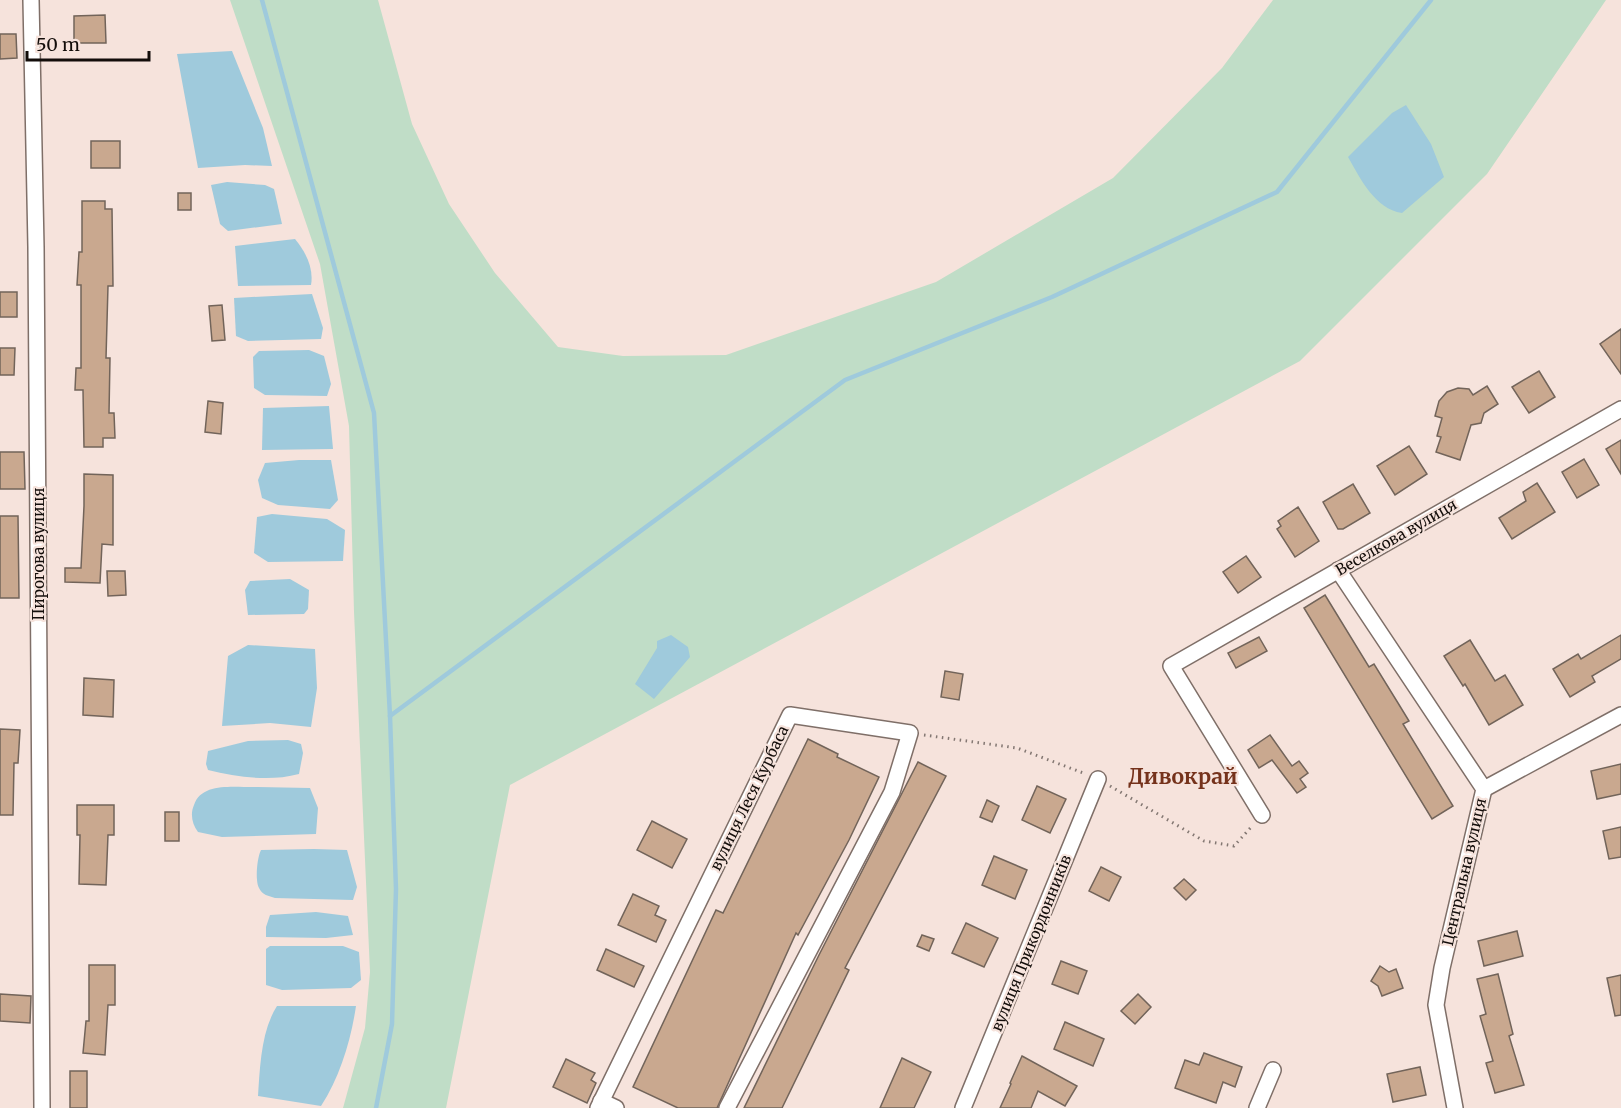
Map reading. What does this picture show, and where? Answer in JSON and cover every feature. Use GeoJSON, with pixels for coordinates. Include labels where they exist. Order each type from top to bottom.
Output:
{"type":"FeatureCollection","features":[{"type":"Feature","properties":{"kind":"street","name":"Пирогова вулиця"},"geometry":{"type":"LineString","coordinates":[[31,0],[36,247],[42,1108]]}},
{"type":"Feature","properties":{"kind":"street","name":"Веселкова вулиця"},"geometry":{"type":"LineString","coordinates":[[1262,814],[1172,666],[1621,409]]}},
{"type":"Feature","properties":{"kind":"street","name":"Центральна вулиця"},"geometry":{"type":"LineString","coordinates":[[1338,570],[1484,789],[1442,968],[1436,1005],[1455,1108]]}},
{"type":"Feature","properties":{"kind":"street","name":"вулиця Леся Курбаса"},"geometry":{"type":"LineString","coordinates":[[599,1105],[790,715],[910,733],[892,792],[727,1108]]}},
{"type":"Feature","properties":{"kind":"street"},"geometry":{"type":"LineString","coordinates":[[1484,789],[1621,715]]}},
{"type":"Feature","properties":{"kind":"street","name":"вулиця Прикордонників"},"geometry":{"type":"LineString","coordinates":[[963,1108],[1098,778]]}},
{"type":"Feature","properties":{"kind":"street"},"geometry":{"type":"LineString","coordinates":[[1257,1108],[1273,1070]]}},
{"type":"Feature","properties":{"kind":"street"},"geometry":{"type":"LineString","coordinates":[[599,1105],[616,1108]]}},
{"type":"Feature","properties":{"kind":"green space"},"geometry":{"type":"Polygon","coordinates":[[[230,0],[378,0],[412,124],[449,204],[495,273],[558,347],[623,356],[726,355],[936,282],[1113,178],[1222,68],[1273,0],[1606,0],[1487,174],[1300,361],[510,785],[446,1108],[343,1108],[365,1028],[370,972],[354,612],[349,426],[320,264],[230,0]]]}},
{"type":"Feature","properties":{"kind":"water"},"geometry":{"type":"Polygon","coordinates":[[[232,51],[263,128],[272,166],[198,168],[177,54],[232,51]]]}},
{"type":"Feature","properties":{"kind":"water"},"geometry":{"type":"Polygon","coordinates":[[[1406,105],[1431,144],[1444,177],[1402,213],[1384,206],[1376,199],[1363,183],[1348,157],[1392,113],[1406,105]]]}},
{"type":"Feature","properties":{"kind":"water"},"geometry":{"type":"Polygon","coordinates":[[[227,182],[265,185],[274,189],[282,224],[228,231],[220,224],[211,185],[227,182]]]}},
{"type":"Feature","properties":{"kind":"water"},"geometry":{"type":"Polygon","coordinates":[[[295,239],[303,249],[308,261],[311,285],[238,286],[235,246],[295,239]]]}},
{"type":"Feature","properties":{"kind":"water"},"geometry":{"type":"Polygon","coordinates":[[[312,294],[323,328],[321,339],[248,341],[236,336],[234,298],[312,294]]]}},
{"type":"Feature","properties":{"kind":"water"},"geometry":{"type":"Polygon","coordinates":[[[309,350],[324,356],[331,384],[327,396],[265,395],[254,388],[253,357],[259,351],[309,350]]]}},
{"type":"Feature","properties":{"kind":"water"},"geometry":{"type":"Polygon","coordinates":[[[329,406],[333,449],[262,450],[263,408],[329,406]]]}},
{"type":"Feature","properties":{"kind":"water"},"geometry":{"type":"Polygon","coordinates":[[[331,460],[338,500],[330,509],[278,505],[262,498],[258,480],[265,463],[331,460]]]}},
{"type":"Feature","properties":{"kind":"water"},"geometry":{"type":"Polygon","coordinates":[[[272,514],[327,519],[345,530],[343,561],[268,562],[254,553],[257,517],[272,514]]]}},
{"type":"Feature","properties":{"kind":"water"},"geometry":{"type":"Polygon","coordinates":[[[290,579],[309,590],[308,609],[304,614],[248,615],[245,590],[250,581],[290,579]]]}},
{"type":"Feature","properties":{"kind":"water"},"geometry":{"type":"Polygon","coordinates":[[[671,635],[688,647],[690,657],[654,699],[635,684],[657,648],[657,641],[671,635]]]}},
{"type":"Feature","properties":{"kind":"water"},"geometry":{"type":"Polygon","coordinates":[[[248,645],[315,649],[317,688],[311,727],[270,723],[222,726],[228,656],[248,645]]]}},
{"type":"Feature","properties":{"kind":"water"},"geometry":{"type":"Polygon","coordinates":[[[288,740],[301,744],[303,753],[299,774],[276,778],[254,778],[208,770],[206,764],[208,751],[248,741],[288,740]]]}},
{"type":"Feature","properties":{"kind":"water"},"geometry":{"type":"Polygon","coordinates":[[[221,787],[310,788],[318,808],[316,834],[222,837],[198,832],[193,822],[192,812],[198,797],[212,789],[221,787]]]}},
{"type":"Feature","properties":{"kind":"water"},"geometry":{"type":"Polygon","coordinates":[[[261,850],[347,850],[357,887],[353,900],[275,898],[260,890],[257,875],[261,850]]]}},
{"type":"Feature","properties":{"kind":"water"},"geometry":{"type":"Polygon","coordinates":[[[316,912],[348,916],[353,935],[326,938],[266,937],[270,915],[316,912]]]}},
{"type":"Feature","properties":{"kind":"water"},"geometry":{"type":"Polygon","coordinates":[[[270,946],[343,946],[359,952],[361,980],[351,988],[282,990],[266,985],[266,949],[270,946]]]}},
{"type":"Feature","properties":{"kind":"water"},"geometry":{"type":"Polygon","coordinates":[[[277,1006],[356,1006],[344,1058],[321,1106],[258,1096],[264,1038],[277,1006]]]}},
{"type":"Feature","properties":{"kind":"building"},"geometry":{"type":"Polygon","coordinates":[[[105,15],[106,43],[74,43],[74,16],[105,15]]]}},
{"type":"Feature","properties":{"kind":"building"},"geometry":{"type":"Polygon","coordinates":[[[0,34],[16,34],[17,58],[0,59],[0,34]]]}},
{"type":"Feature","properties":{"kind":"building"},"geometry":{"type":"Polygon","coordinates":[[[91,141],[120,141],[120,168],[91,168],[91,141]]]}},
{"type":"Feature","properties":{"kind":"building"},"geometry":{"type":"Polygon","coordinates":[[[178,193],[191,193],[191,210],[178,210],[178,193]]]}},
{"type":"Feature","properties":{"kind":"building"},"geometry":{"type":"Polygon","coordinates":[[[82,201],[105,201],[105,209],[112,209],[113,286],[108,286],[106,358],[110,358],[109,413],[114,413],[115,438],[103,438],[103,447],[84,447],[83,390],[75,390],[76,368],[81,368],[81,285],[77,285],[79,252],[82,252],[82,201]]]}},
{"type":"Feature","properties":{"kind":"building"},"geometry":{"type":"Polygon","coordinates":[[[0,292],[17,292],[17,317],[0,317],[0,292]]]}},
{"type":"Feature","properties":{"kind":"building"},"geometry":{"type":"Polygon","coordinates":[[[222,305],[225,340],[212,341],[209,306],[222,305]]]}},
{"type":"Feature","properties":{"kind":"building"},"geometry":{"type":"Polygon","coordinates":[[[1621,329],[1621,374],[1600,344],[1621,329]]]}},
{"type":"Feature","properties":{"kind":"building"},"geometry":{"type":"Polygon","coordinates":[[[0,348],[15,348],[14,375],[0,375],[0,348]]]}},
{"type":"Feature","properties":{"kind":"building"},"geometry":{"type":"Polygon","coordinates":[[[1539,371],[1555,397],[1529,413],[1512,387],[1539,371]]]}},
{"type":"Feature","properties":{"kind":"building"},"geometry":{"type":"Polygon","coordinates":[[[1487,386],[1498,404],[1484,413],[1481,423],[1471,425],[1460,460],[1436,452],[1441,437],[1437,436],[1442,418],[1435,416],[1439,401],[1447,392],[1458,388],[1469,389],[1473,395],[1487,386]]]}},
{"type":"Feature","properties":{"kind":"building"},"geometry":{"type":"Polygon","coordinates":[[[208,401],[223,403],[221,434],[205,432],[208,401]]]}},
{"type":"Feature","properties":{"kind":"building"},"geometry":{"type":"Polygon","coordinates":[[[1621,440],[1621,474],[1606,449],[1621,440]]]}},
{"type":"Feature","properties":{"kind":"building"},"geometry":{"type":"Polygon","coordinates":[[[1409,446],[1427,474],[1395,495],[1377,466],[1409,446]]]}},
{"type":"Feature","properties":{"kind":"building"},"geometry":{"type":"Polygon","coordinates":[[[0,452],[24,452],[25,489],[0,489],[0,452]]]}},
{"type":"Feature","properties":{"kind":"building"},"geometry":{"type":"Polygon","coordinates":[[[1584,459],[1599,485],[1577,498],[1562,472],[1584,459]]]}},
{"type":"Feature","properties":{"kind":"building"},"geometry":{"type":"Polygon","coordinates":[[[84,474],[113,475],[113,545],[102,544],[100,583],[65,582],[65,568],[81,568],[84,474]]]}},
{"type":"Feature","properties":{"kind":"building"},"geometry":{"type":"Polygon","coordinates":[[[1537,483],[1555,512],[1512,539],[1499,518],[1526,501],[1523,492],[1537,483]]]}},
{"type":"Feature","properties":{"kind":"building"},"geometry":{"type":"Polygon","coordinates":[[[1353,484],[1370,513],[1343,529],[1338,529],[1323,502],[1353,484]]]}},
{"type":"Feature","properties":{"kind":"building"},"geometry":{"type":"Polygon","coordinates":[[[1298,507],[1319,541],[1295,557],[1277,529],[1281,526],[1278,521],[1298,507]]]}},
{"type":"Feature","properties":{"kind":"building"},"geometry":{"type":"Polygon","coordinates":[[[0,516],[18,516],[19,598],[0,598],[0,516]]]}},
{"type":"Feature","properties":{"kind":"building"},"geometry":{"type":"Polygon","coordinates":[[[1246,556],[1261,577],[1238,593],[1223,572],[1246,556]]]}},
{"type":"Feature","properties":{"kind":"building"},"geometry":{"type":"Polygon","coordinates":[[[107,571],[125,571],[126,595],[108,596],[107,571]]]}},
{"type":"Feature","properties":{"kind":"building"},"geometry":{"type":"Polygon","coordinates":[[[1325,595],[1369,667],[1374,664],[1409,721],[1403,724],[1453,806],[1432,819],[1304,608],[1325,595]]]}},
{"type":"Feature","properties":{"kind":"building"},"geometry":{"type":"Polygon","coordinates":[[[1621,635],[1621,659],[1592,676],[1595,682],[1570,697],[1553,669],[1578,654],[1581,659],[1621,635]]]}},
{"type":"Feature","properties":{"kind":"building"},"geometry":{"type":"Polygon","coordinates":[[[1259,637],[1267,651],[1236,668],[1228,653],[1259,637]]]}},
{"type":"Feature","properties":{"kind":"building"},"geometry":{"type":"Polygon","coordinates":[[[1470,640],[1495,681],[1505,675],[1523,705],[1489,725],[1465,684],[1463,686],[1444,656],[1470,640]]]}},
{"type":"Feature","properties":{"kind":"building"},"geometry":{"type":"Polygon","coordinates":[[[945,671],[963,674],[959,700],[941,697],[945,671]]]}},
{"type":"Feature","properties":{"kind":"building"},"geometry":{"type":"Polygon","coordinates":[[[84,678],[114,680],[113,717],[83,715],[84,678]]]}},
{"type":"Feature","properties":{"kind":"building"},"geometry":{"type":"Polygon","coordinates":[[[0,729],[20,730],[18,763],[14,763],[13,815],[0,815],[0,729]]]}},
{"type":"Feature","properties":{"kind":"building"},"geometry":{"type":"Polygon","coordinates":[[[1270,735],[1292,766],[1299,761],[1308,773],[1300,779],[1306,787],[1297,793],[1272,760],[1259,768],[1248,750],[1270,735]]]}},
{"type":"Feature","properties":{"kind":"building"},"geometry":{"type":"Polygon","coordinates":[[[808,739],[838,754],[837,757],[879,777],[849,840],[798,935],[796,933],[717,1108],[678,1108],[633,1087],[716,910],[723,913],[808,739]]]}},
{"type":"Feature","properties":{"kind":"building"},"geometry":{"type":"Polygon","coordinates":[[[918,762],[946,776],[845,968],[849,970],[782,1108],[744,1108],[819,955],[918,762]]]}},
{"type":"Feature","properties":{"kind":"building"},"geometry":{"type":"Polygon","coordinates":[[[1621,764],[1621,794],[1597,799],[1591,771],[1621,764]]]}},
{"type":"Feature","properties":{"kind":"building"},"geometry":{"type":"Polygon","coordinates":[[[1037,786],[1066,799],[1050,833],[1022,820],[1037,786]]]}},
{"type":"Feature","properties":{"kind":"building"},"geometry":{"type":"Polygon","coordinates":[[[987,800],[999,806],[992,822],[980,817],[987,800]]]}},
{"type":"Feature","properties":{"kind":"building"},"geometry":{"type":"Polygon","coordinates":[[[77,805],[114,805],[114,835],[108,835],[106,885],[79,884],[80,835],[77,835],[77,805]]]}},
{"type":"Feature","properties":{"kind":"building"},"geometry":{"type":"Polygon","coordinates":[[[165,812],[179,812],[179,841],[165,841],[165,812]]]}},
{"type":"Feature","properties":{"kind":"building"},"geometry":{"type":"Polygon","coordinates":[[[652,821],[687,839],[672,868],[637,850],[652,821]]]}},
{"type":"Feature","properties":{"kind":"building"},"geometry":{"type":"Polygon","coordinates":[[[1621,827],[1621,857],[1609,859],[1603,831],[1621,827]]]}},
{"type":"Feature","properties":{"kind":"building"},"geometry":{"type":"Polygon","coordinates":[[[994,856],[1027,870],[1015,899],[982,885],[994,856]]]}},
{"type":"Feature","properties":{"kind":"building"},"geometry":{"type":"Polygon","coordinates":[[[1101,867],[1121,877],[1109,901],[1089,891],[1101,867]]]}},
{"type":"Feature","properties":{"kind":"building"},"geometry":{"type":"Polygon","coordinates":[[[1184,879],[1196,890],[1186,900],[1174,888],[1184,879]]]}},
{"type":"Feature","properties":{"kind":"building"},"geometry":{"type":"Polygon","coordinates":[[[633,894],[659,906],[655,915],[666,920],[656,942],[618,925],[633,894]]]}},
{"type":"Feature","properties":{"kind":"building"},"geometry":{"type":"Polygon","coordinates":[[[966,923],[998,938],[984,967],[952,953],[966,923]]]}},
{"type":"Feature","properties":{"kind":"building"},"geometry":{"type":"Polygon","coordinates":[[[1517,931],[1523,956],[1484,966],[1478,941],[1517,931]]]}},
{"type":"Feature","properties":{"kind":"building"},"geometry":{"type":"Polygon","coordinates":[[[922,935],[934,939],[929,951],[917,946],[922,935]]]}},
{"type":"Feature","properties":{"kind":"building"},"geometry":{"type":"Polygon","coordinates":[[[606,949],[644,966],[634,987],[597,970],[606,949]]]}},
{"type":"Feature","properties":{"kind":"building"},"geometry":{"type":"Polygon","coordinates":[[[1061,961],[1087,971],[1078,994],[1052,984],[1061,961]]]}},
{"type":"Feature","properties":{"kind":"building"},"geometry":{"type":"Polygon","coordinates":[[[89,965],[115,965],[115,1005],[108,1005],[105,1055],[83,1053],[86,1021],[89,1021],[89,965]]]}},
{"type":"Feature","properties":{"kind":"building"},"geometry":{"type":"Polygon","coordinates":[[[1380,966],[1389,972],[1396,969],[1403,988],[1382,996],[1378,986],[1371,981],[1380,966]]]}},
{"type":"Feature","properties":{"kind":"building"},"geometry":{"type":"Polygon","coordinates":[[[1498,974],[1513,1034],[1509,1036],[1524,1085],[1495,1093],[1486,1063],[1493,1061],[1480,1016],[1486,1014],[1477,979],[1498,974]]]}},
{"type":"Feature","properties":{"kind":"building"},"geometry":{"type":"Polygon","coordinates":[[[1621,975],[1621,1015],[1615,1016],[1607,978],[1621,975]]]}},
{"type":"Feature","properties":{"kind":"building"},"geometry":{"type":"Polygon","coordinates":[[[0,994],[31,996],[30,1023],[0,1021],[0,994]]]}},
{"type":"Feature","properties":{"kind":"building"},"geometry":{"type":"Polygon","coordinates":[[[1138,994],[1151,1007],[1135,1024],[1121,1011],[1138,994]]]}},
{"type":"Feature","properties":{"kind":"building"},"geometry":{"type":"Polygon","coordinates":[[[1065,1022],[1104,1039],[1093,1066],[1054,1049],[1065,1022]]]}},
{"type":"Feature","properties":{"kind":"building"},"geometry":{"type":"Polygon","coordinates":[[[1204,1053],[1242,1067],[1235,1087],[1223,1082],[1216,1103],[1175,1088],[1185,1060],[1199,1065],[1204,1053]]]}},
{"type":"Feature","properties":{"kind":"building"},"geometry":{"type":"Polygon","coordinates":[[[1022,1056],[1077,1086],[1065,1106],[1038,1091],[1031,1108],[1000,1108],[1022,1056]]]}},
{"type":"Feature","properties":{"kind":"building"},"geometry":{"type":"Polygon","coordinates":[[[902,1058],[931,1072],[914,1108],[880,1108],[902,1058]]]}},
{"type":"Feature","properties":{"kind":"building"},"geometry":{"type":"Polygon","coordinates":[[[566,1059],[595,1073],[591,1080],[596,1083],[587,1103],[553,1087],[566,1059]]]}},
{"type":"Feature","properties":{"kind":"building"},"geometry":{"type":"Polygon","coordinates":[[[1420,1067],[1426,1095],[1393,1102],[1387,1074],[1420,1067]]]}},
{"type":"Feature","properties":{"kind":"building"},"geometry":{"type":"Polygon","coordinates":[[[70,1071],[87,1071],[87,1108],[70,1108],[70,1071]]]}},
{"type":"Feature","properties":{"kind":"waterway"},"geometry":{"type":"LineString","coordinates":[[262,0],[374,413],[390,716],[396,889],[392,1024],[376,1108]]}},
{"type":"Feature","properties":{"kind":"waterway"},"geometry":{"type":"LineString","coordinates":[[390,716],[845,380],[1052,297],[1277,192],[1431,0]]}},
{"type":"Feature","properties":{"kind":"district","name":"Дивокрай"},"geometry":{"type":"Point","coordinates":[1183,776]}}]}
